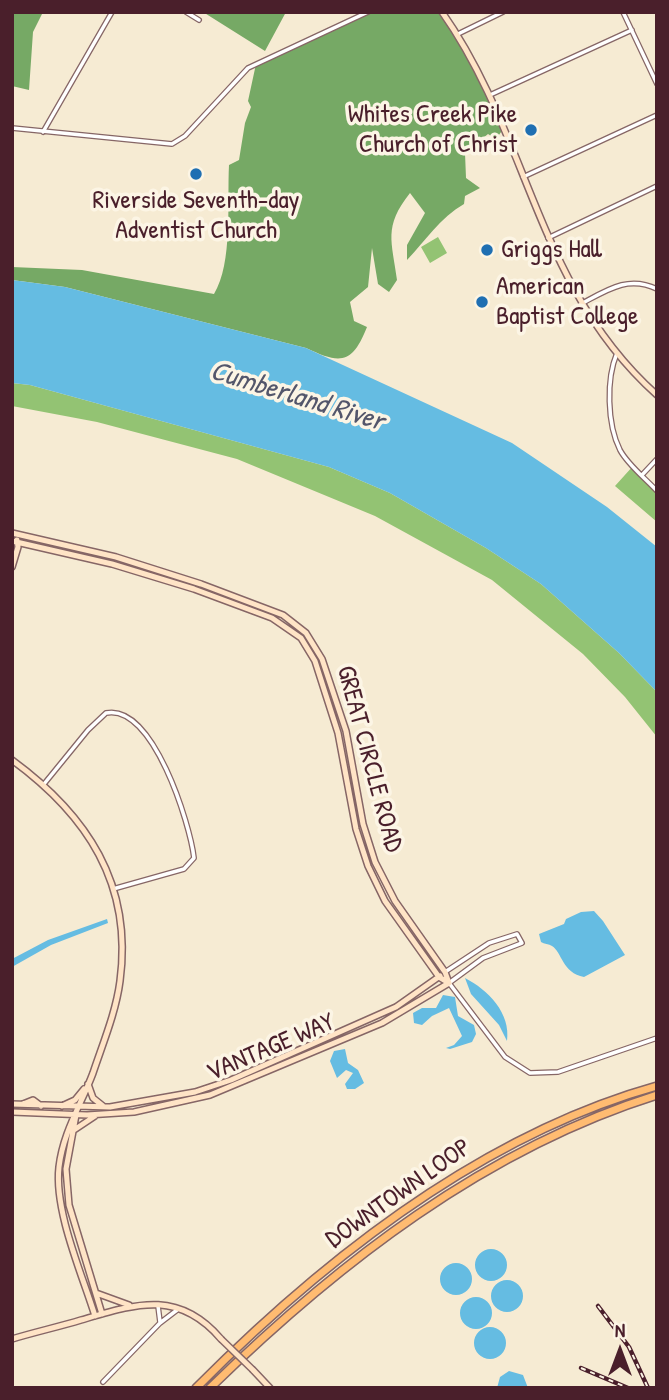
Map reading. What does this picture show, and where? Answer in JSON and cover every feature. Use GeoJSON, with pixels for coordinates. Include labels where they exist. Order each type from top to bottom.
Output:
{"type":"FeatureCollection","features":[{"type":"Feature","properties":{"kind":"highway","name":"DOWNTOWN LOOP"},"geometry":{"type":"LineString","coordinates":[[196,1388],[312,1283],[396,1217],[452,1180],[503,1147],[559,1119],[604,1101],[657,1086]]}},
{"type":"Feature","properties":{"kind":"highway","name":"DOWNTOWN LOOP"},"geometry":{"type":"LineString","coordinates":[[211,1388],[318,1289],[460,1186],[510,1155],[566,1128],[657,1095]]}},
{"type":"Feature","properties":{"kind":"street"},"geometry":{"type":"LineString","coordinates":[[43,132],[112,12]]}},
{"type":"Feature","properties":{"kind":"street"},"geometry":{"type":"LineString","coordinates":[[186,12],[199,20]]}},
{"type":"Feature","properties":{"kind":"street"},"geometry":{"type":"LineString","coordinates":[[12,128],[166,145],[176,143],[243,72],[368,12]]}},
{"type":"Feature","properties":{"kind":"street"},"geometry":{"type":"LineString","coordinates":[[442,12],[490,95],[548,239],[581,304],[617,354],[657,395]]}},
{"type":"Feature","properties":{"kind":"street"},"geometry":{"type":"LineString","coordinates":[[457,34],[503,12]]}},
{"type":"Feature","properties":{"kind":"street"},"geometry":{"type":"LineString","coordinates":[[623,12],[657,84]]}},
{"type":"Feature","properties":{"kind":"street"},"geometry":{"type":"LineString","coordinates":[[490,95],[632,30]]}},
{"type":"Feature","properties":{"kind":"street"},"geometry":{"type":"LineString","coordinates":[[523,177],[657,115]]}},
{"type":"Feature","properties":{"kind":"street"},"geometry":{"type":"LineString","coordinates":[[548,239],[657,186]]}},
{"type":"Feature","properties":{"kind":"street"},"geometry":{"type":"LineString","coordinates":[[581,304],[619,284],[634,282],[657,289]]}},
{"type":"Feature","properties":{"kind":"street"},"geometry":{"type":"LineString","coordinates":[[617,354],[610,369],[612,424],[620,450],[657,491]]}},
{"type":"Feature","properties":{"kind":"street"},"geometry":{"type":"LineString","coordinates":[[642,475],[657,459]]}},
{"type":"Feature","properties":{"kind":"street"},"geometry":{"type":"LineString","coordinates":[[12,567],[18,547],[14,542],[15,533]]}},
{"type":"Feature","properties":{"kind":"street","name":"GREAT CIRCLE ROAD"},"geometry":{"type":"LineString","coordinates":[[15,533],[116,556],[179,576],[276,612],[306,633],[322,659],[346,731],[363,824],[375,862],[395,901],[445,972],[449,983],[505,1057],[530,1073],[558,1072],[657,1038]]}},
{"type":"Feature","properties":{"kind":"street","name":"GREAT CIRCLE ROAD"},"geometry":{"type":"LineString","coordinates":[[14,542],[112,564],[185,586],[272,618],[301,638],[315,661],[338,733],[356,829],[368,866],[391,909],[439,977],[449,983]]}},
{"type":"Feature","properties":{"kind":"street"},"geometry":{"type":"LineString","coordinates":[[44,784],[88,730],[108,713],[127,718],[155,748],[170,776],[194,858],[184,869],[113,889]]}},
{"type":"Feature","properties":{"kind":"street"},"geometry":{"type":"LineString","coordinates":[[12,760],[44,784],[70,809],[94,844],[113,889],[121,936],[120,982],[89,1084],[71,1129],[62,1169],[67,1224],[95,1316]]}},
{"type":"Feature","properties":{"kind":"street","name":"VANTAGE WAY"},"geometry":{"type":"LineString","coordinates":[[12,1104],[105,1107],[155,1101],[231,1080],[396,1007],[489,943],[517,934],[522,943],[483,958],[449,983],[382,1023],[233,1087],[163,1107],[99,1115],[12,1112]]}},
{"type":"Feature","properties":{"kind":"street"},"geometry":{"type":"LineString","coordinates":[[58,1107],[75,1100],[89,1084]]}},
{"type":"Feature","properties":{"kind":"street"},"geometry":{"type":"LineString","coordinates":[[89,1084],[93,1098],[105,1107]]}},
{"type":"Feature","properties":{"kind":"street"},"geometry":{"type":"LineString","coordinates":[[47,1113],[59,1117],[71,1129]]}},
{"type":"Feature","properties":{"kind":"street"},"geometry":{"type":"LineString","coordinates":[[71,1129],[99,1115]]}},
{"type":"Feature","properties":{"kind":"street"},"geometry":{"type":"LineString","coordinates":[[62,1169],[69,1205],[102,1314]]}},
{"type":"Feature","properties":{"kind":"street"},"geometry":{"type":"LineString","coordinates":[[80,1268],[88,1265]]}},
{"type":"Feature","properties":{"kind":"street"},"geometry":{"type":"LineString","coordinates":[[96,1293],[116,1303],[132,1306]]}},
{"type":"Feature","properties":{"kind":"street"},"geometry":{"type":"LineString","coordinates":[[154,1304],[160,1323]]}},
{"type":"Feature","properties":{"kind":"street"},"geometry":{"type":"LineString","coordinates":[[12,1339],[132,1306],[154,1304],[179,1309],[201,1318],[270,1388]]}},
{"type":"Feature","properties":{"kind":"street"},"geometry":{"type":"LineString","coordinates":[[103,1382],[160,1323],[179,1309]]}},
{"type":"Feature","properties":{"kind":"street"},"geometry":{"type":"LineString","coordinates":[[12,1331],[26,1335]]}},
{"type":"Feature","properties":{"kind":"green space"},"geometry":{"type":"Polygon","coordinates":[[[12,12],[43,12],[33,32],[29,90],[12,86],[12,12]]]}},
{"type":"Feature","properties":{"kind":"green space"},"geometry":{"type":"Polygon","coordinates":[[[203,12],[286,12],[265,51],[203,12]]]}},
{"type":"Feature","properties":{"kind":"green space"},"geometry":{"type":"Polygon","coordinates":[[[368,12],[437,12],[458,34],[504,128],[496,139],[488,134],[465,153],[466,178],[480,188],[465,196],[464,204],[440,223],[407,260],[407,245],[425,213],[410,193],[401,205],[392,235],[397,280],[389,292],[378,284],[372,248],[368,287],[350,302],[354,321],[367,327],[350,355],[344,358],[328,357],[306,348],[65,287],[12,280],[12,267],[82,270],[214,294],[220,281],[227,249],[229,165],[239,160],[245,123],[251,107],[248,101],[256,64],[368,12]]]}},
{"type":"Feature","properties":{"kind":"green space"},"geometry":{"type":"Polygon","coordinates":[[[438,237],[447,253],[430,263],[421,247],[438,237]]]}},
{"type":"Feature","properties":{"kind":"green space"},"geometry":{"type":"Polygon","coordinates":[[[12,383],[30,385],[329,467],[390,493],[486,548],[541,584],[619,653],[657,692],[657,737],[625,697],[583,654],[492,580],[375,516],[237,459],[97,422],[12,406],[12,383]]]}},
{"type":"Feature","properties":{"kind":"green space"},"geometry":{"type":"Polygon","coordinates":[[[633,466],[657,491],[657,522],[615,486],[633,466]]]}},
{"type":"Feature","properties":{"kind":"water","name":"Cumberland River"},"geometry":{"type":"Polygon","coordinates":[[[12,280],[65,287],[306,348],[512,443],[607,507],[657,547],[657,692],[619,653],[541,584],[486,548],[390,493],[329,467],[30,385],[12,383],[12,280]]]}},
{"type":"Feature","properties":{"kind":"water"},"geometry":{"type":"Polygon","coordinates":[[[594,911],[625,955],[584,977],[571,971],[551,945],[541,942],[539,934],[564,924],[566,919],[581,912],[594,911]]]}},
{"type":"Feature","properties":{"kind":"water"},"geometry":{"type":"Polygon","coordinates":[[[107,919],[108,923],[51,945],[12,967],[12,959],[48,940],[107,919]]]}},
{"type":"Feature","properties":{"kind":"water"},"geometry":{"type":"Polygon","coordinates":[[[465,978],[482,989],[502,1012],[507,1041],[499,1025],[471,994],[465,978]]]}},
{"type":"Feature","properties":{"kind":"water"},"geometry":{"type":"Polygon","coordinates":[[[443,995],[455,997],[458,1016],[474,1025],[476,1034],[472,1042],[446,1048],[454,1045],[462,1036],[449,1008],[432,1016],[422,1025],[414,1023],[413,1013],[422,1008],[436,1008],[443,995]]]}},
{"type":"Feature","properties":{"kind":"water"},"geometry":{"type":"Polygon","coordinates":[[[345,1049],[348,1063],[358,1070],[364,1083],[355,1089],[347,1089],[345,1084],[353,1073],[346,1070],[337,1078],[330,1061],[334,1051],[345,1049]]]}},
{"type":"Feature","properties":{"kind":"water"},"geometry":{"type":"Polygon","coordinates":[[[491,1249],[502,1254],[507,1265],[502,1276],[491,1281],[480,1276],[475,1265],[480,1254],[491,1249]]]}},
{"type":"Feature","properties":{"kind":"water"},"geometry":{"type":"Polygon","coordinates":[[[456,1263],[467,1268],[472,1279],[467,1290],[456,1295],[445,1290],[440,1279],[445,1268],[456,1263]]]}},
{"type":"Feature","properties":{"kind":"water"},"geometry":{"type":"Polygon","coordinates":[[[507,1280],[518,1285],[523,1296],[518,1307],[507,1312],[496,1307],[491,1296],[496,1285],[507,1280]]]}},
{"type":"Feature","properties":{"kind":"water"},"geometry":{"type":"Polygon","coordinates":[[[476,1297],[487,1302],[492,1313],[487,1324],[476,1329],[465,1324],[460,1313],[465,1302],[476,1297]]]}},
{"type":"Feature","properties":{"kind":"water"},"geometry":{"type":"Polygon","coordinates":[[[490,1327],[501,1332],[506,1343],[501,1354],[490,1359],[479,1354],[474,1343],[479,1332],[490,1327]]]}},
{"type":"Feature","properties":{"kind":"water"},"geometry":{"type":"Polygon","coordinates":[[[509,1371],[523,1375],[528,1388],[497,1388],[500,1377],[509,1371]]]}},
{"type":"Feature","properties":{"kind":"railway"},"geometry":{"type":"LineString","coordinates":[[598,1306],[629,1347],[648,1388]]}},
{"type":"Feature","properties":{"kind":"railway"},"geometry":{"type":"LineString","coordinates":[[581,1368],[628,1388]]}},
{"type":"Feature","properties":{"kind":"place","name":"Whites Creek Pike Church of Christ"},"geometry":{"type":"Point","coordinates":[531,130]}},
{"type":"Feature","properties":{"kind":"place","name":"Riverside Seventh-day Adventist Church"},"geometry":{"type":"Point","coordinates":[196,174]}},
{"type":"Feature","properties":{"kind":"place","name":"Griggs Hall"},"geometry":{"type":"Point","coordinates":[487,250]}},
{"type":"Feature","properties":{"kind":"place","name":"American Baptist College"},"geometry":{"type":"Point","coordinates":[482,302]}}]}
